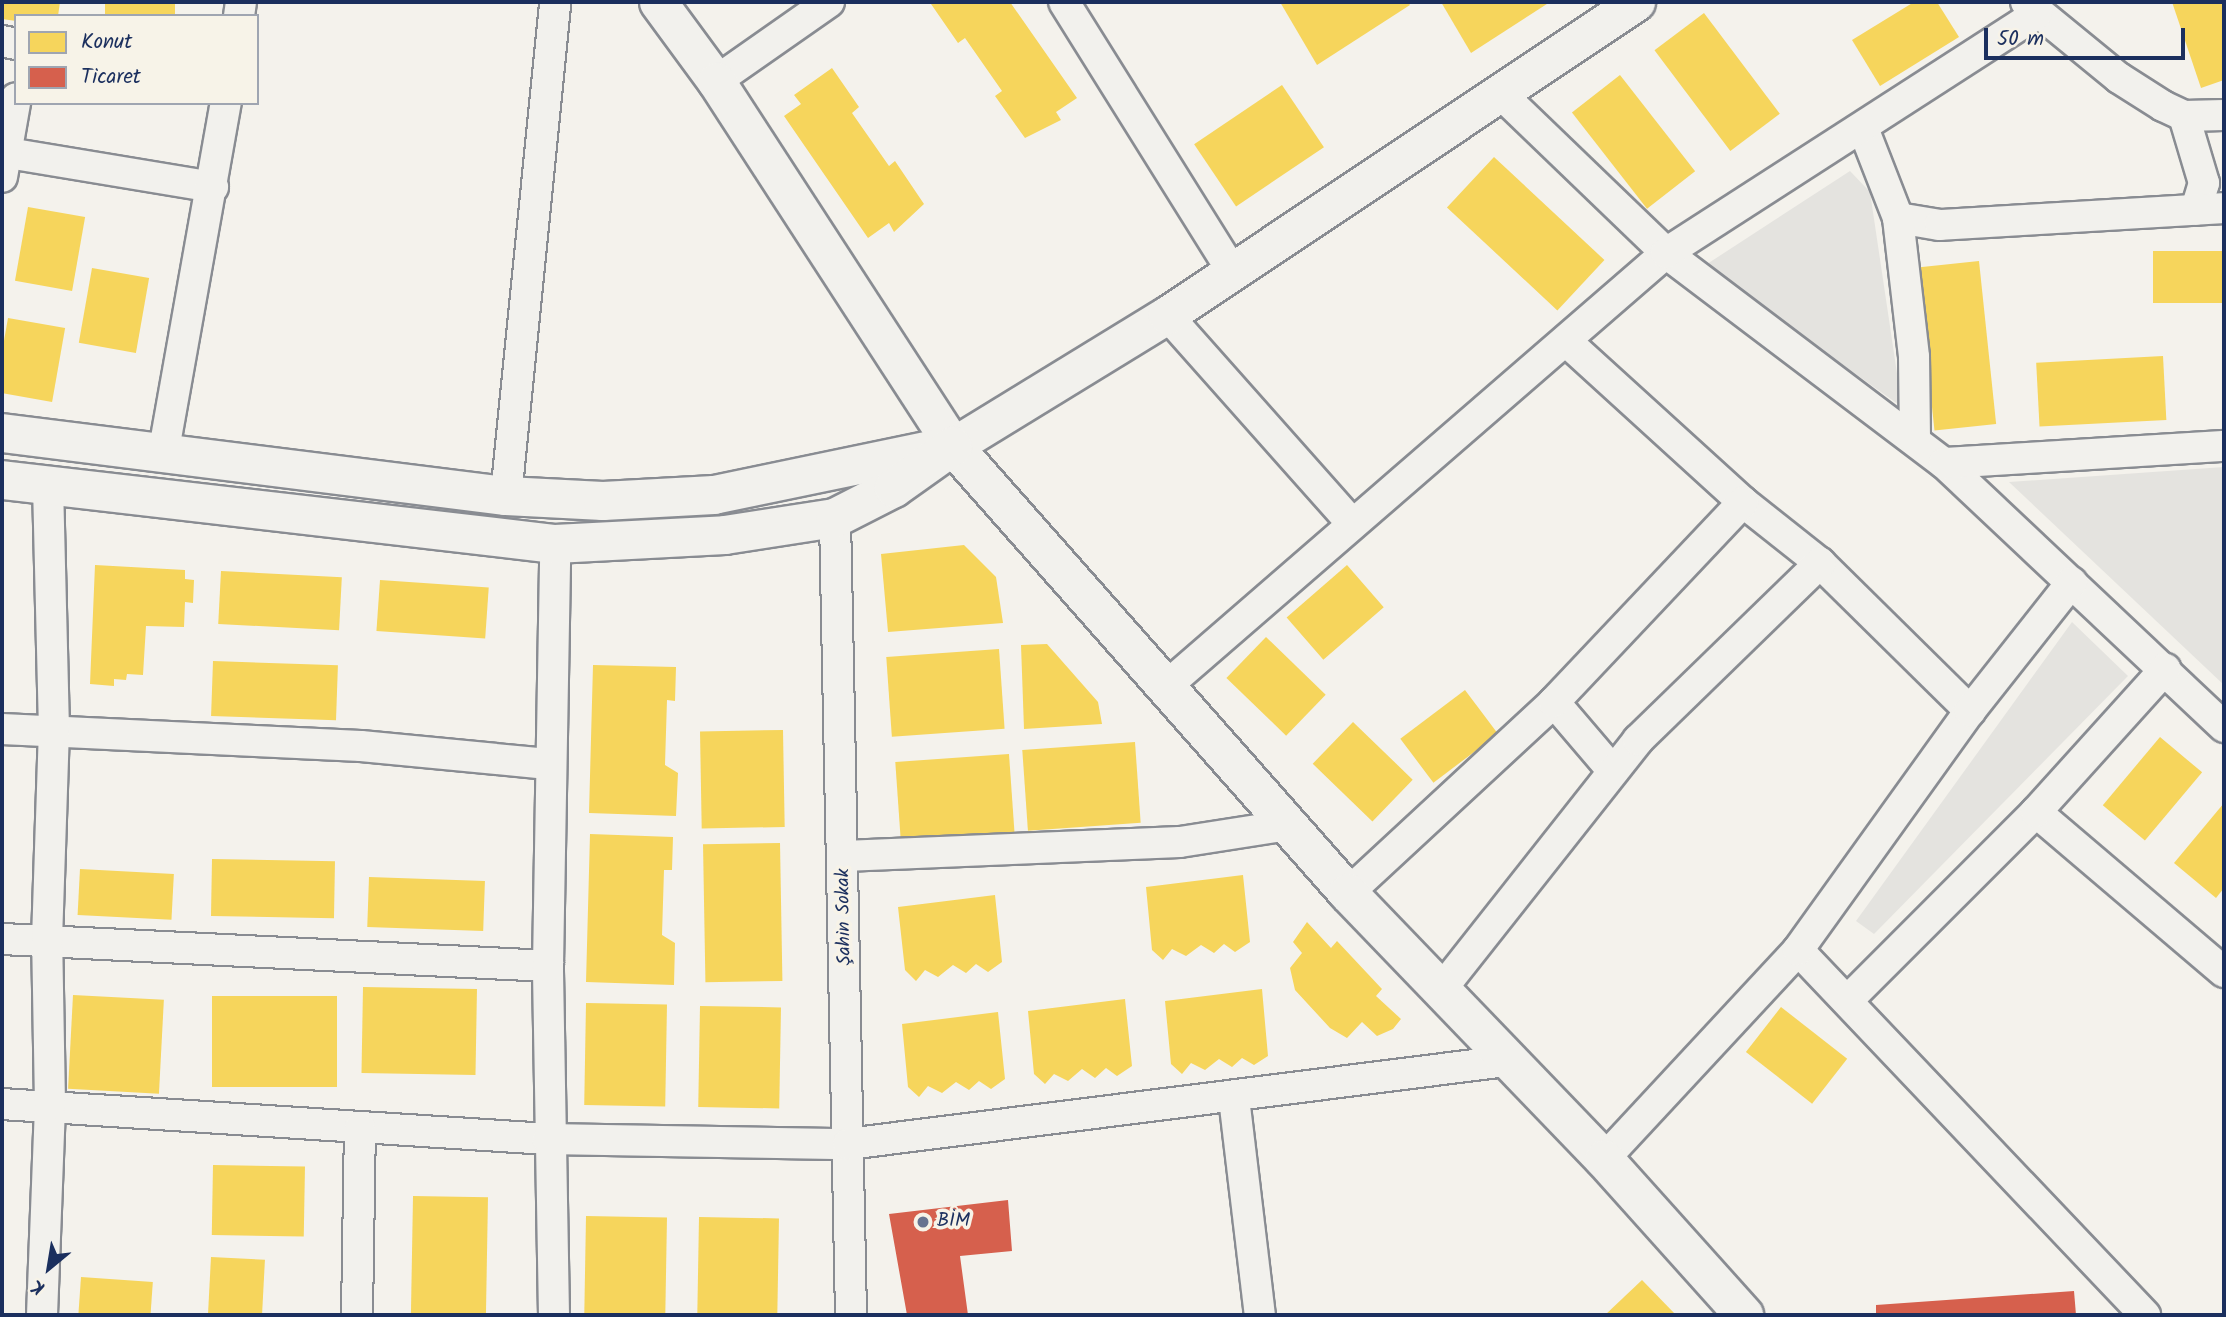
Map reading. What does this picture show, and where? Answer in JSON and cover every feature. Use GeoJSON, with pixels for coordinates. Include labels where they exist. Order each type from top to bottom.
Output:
{"type":"FeatureCollection","features":[{"type":"Feature","properties":{"kind":"main road"},"geometry":{"type":"LineString","coordinates":[[2,433],[506,496],[603,501],[714,495],[953,446]]}},
{"type":"Feature","properties":{"kind":"main road"},"geometry":{"type":"LineString","coordinates":[[2,480],[555,544],[725,535],[835,518],[894,488],[953,446]]}},
{"type":"Feature","properties":{"kind":"main road"},"geometry":{"type":"LineString","coordinates":[[953,446],[1163,689],[1348,893],[1506,1061],[1604,1158],[1744,1315]]}},
{"type":"Feature","properties":{"kind":"street"},"geometry":{"type":"LineString","coordinates":[[506,496],[555,2]]}},
{"type":"Feature","properties":{"kind":"street"},"geometry":{"type":"LineString","coordinates":[[658,2],[716,81],[953,446],[1167,315],[1231,269],[1636,2]]}},
{"type":"Feature","properties":{"kind":"street"},"geometry":{"type":"LineString","coordinates":[[716,81],[829,2]]}},
{"type":"Feature","properties":{"kind":"street"},"geometry":{"type":"LineString","coordinates":[[1064,2],[1231,269]]}},
{"type":"Feature","properties":{"kind":"street"},"geometry":{"type":"LineString","coordinates":[[1163,689],[1352,522],[1666,253],[1863,128],[2031,8],[2119,78],[2184,116],[2224,115]]}},
{"type":"Feature","properties":{"kind":"street"},"geometry":{"type":"LineString","coordinates":[[1500,93],[1666,253],[1944,463],[2224,727]]}},
{"type":"Feature","properties":{"kind":"street"},"geometry":{"type":"LineString","coordinates":[[15,105],[3,161],[213,187]]}},
{"type":"Feature","properties":{"kind":"street"},"geometry":{"type":"LineString","coordinates":[[163,455],[226,105]]}},
{"type":"Feature","properties":{"kind":"street"},"geometry":{"type":"LineString","coordinates":[[1898,218],[1940,225],[2210,209],[2184,116]]}},
{"type":"Feature","properties":{"kind":"street"},"geometry":{"type":"LineString","coordinates":[[1863,128],[1898,218],[1914,357],[1915,440]]}},
{"type":"Feature","properties":{"kind":"street"},"geometry":{"type":"LineString","coordinates":[[1167,315],[1352,522]]}},
{"type":"Feature","properties":{"kind":"street"},"geometry":{"type":"LineString","coordinates":[[1566,341],[1743,502],[1820,563],[1970,711]]}},
{"type":"Feature","properties":{"kind":"street"},"geometry":{"type":"LineString","coordinates":[[1944,463],[2224,446]]}},
{"type":"Feature","properties":{"kind":"street"},"geometry":{"type":"LineString","coordinates":[[42,1315],[50,1104],[47,940],[54,730],[48,485]]}},
{"type":"Feature","properties":{"kind":"street"},"geometry":{"type":"LineString","coordinates":[[1348,893],[1554,702],[1743,502]]}},
{"type":"Feature","properties":{"kind":"street","name":"Şahin Sokak"},"geometry":{"type":"LineString","coordinates":[[835,518],[844,856],[851,1315]]}},
{"type":"Feature","properties":{"kind":"street"},"geometry":{"type":"LineString","coordinates":[[554,1315],[548,1139],[548,764],[555,544]]}},
{"type":"Feature","properties":{"kind":"street"},"geometry":{"type":"LineString","coordinates":[[1440,991],[1638,740],[1820,563]]}},
{"type":"Feature","properties":{"kind":"street"},"geometry":{"type":"LineString","coordinates":[[1604,1158],[1798,950],[1970,711],[2072,582]]}},
{"type":"Feature","properties":{"kind":"street"},"geometry":{"type":"LineString","coordinates":[[1848,1000],[2036,812],[2165,669]]}},
{"type":"Feature","properties":{"kind":"street"},"geometry":{"type":"LineString","coordinates":[[1554,702],[1613,771]]}},
{"type":"Feature","properties":{"kind":"street"},"geometry":{"type":"LineString","coordinates":[[2,729],[361,746],[548,764]]}},
{"type":"Feature","properties":{"kind":"street"},"geometry":{"type":"LineString","coordinates":[[2036,812],[2224,972]]}},
{"type":"Feature","properties":{"kind":"street"},"geometry":{"type":"LineString","coordinates":[[844,856],[1180,842],[1289,825]]}},
{"type":"Feature","properties":{"kind":"street"},"geometry":{"type":"LineString","coordinates":[[2,939],[548,967]]}},
{"type":"Feature","properties":{"kind":"street"},"geometry":{"type":"LineString","coordinates":[[1798,950],[2145,1315]]}},
{"type":"Feature","properties":{"kind":"street"},"geometry":{"type":"LineString","coordinates":[[2,1104],[50,1104],[360,1128],[421,1127],[548,1139],[848,1144],[1234,1098],[1506,1061]]}},
{"type":"Feature","properties":{"kind":"street"},"geometry":{"type":"LineString","coordinates":[[1234,1098],[1260,1315]]}},
{"type":"Feature","properties":{"kind":"street"},"geometry":{"type":"LineString","coordinates":[[357,1315],[360,1128]]}},
{"type":"Feature","properties":{"kind":"shaded area"},"geometry":{"type":"Polygon","coordinates":[[[1850,171],[1870,192],[1902,407],[1704,266],[1850,171]]]}},
{"type":"Feature","properties":{"kind":"shaded area"},"geometry":{"type":"Polygon","coordinates":[[[2224,467],[2224,685],[2009,482],[2224,467]]]}},
{"type":"Feature","properties":{"kind":"shaded area"},"geometry":{"type":"Polygon","coordinates":[[[2072,622],[2128,676],[1874,934],[1856,921],[2072,622]]]}},
{"type":"Feature","properties":{"kind":"building: Konut"},"geometry":{"type":"Polygon","coordinates":[[[2,2],[60,2],[58,14],[14,14],[14,21],[2,19],[2,2]]]}},
{"type":"Feature","properties":{"kind":"building: Konut"},"geometry":{"type":"Polygon","coordinates":[[[105,2],[175,2],[175,14],[105,14],[105,2]]]}},
{"type":"Feature","properties":{"kind":"building: Konut"},"geometry":{"type":"Polygon","coordinates":[[[1010,2],[1077,98],[1056,112],[1061,120],[1025,138],[995,96],[1002,91],[965,38],[958,43],[931,4],[1010,2]]]}},
{"type":"Feature","properties":{"kind":"building: Konut"},"geometry":{"type":"Polygon","coordinates":[[[1280,2],[1408,2],[1410,5],[1317,65],[1280,2]]]}},
{"type":"Feature","properties":{"kind":"building: Konut"},"geometry":{"type":"Polygon","coordinates":[[[1441,2],[1550,2],[1471,53],[1441,2]]]}},
{"type":"Feature","properties":{"kind":"building: Konut"},"geometry":{"type":"Polygon","coordinates":[[[1914,2],[1937,2],[1959,37],[1880,86],[1852,40],[1914,2]]]}},
{"type":"Feature","properties":{"kind":"building: Konut"},"geometry":{"type":"Polygon","coordinates":[[[2172,2],[2224,2],[2224,80],[2201,88],[2172,2]]]}},
{"type":"Feature","properties":{"kind":"building: Konut"},"geometry":{"type":"Polygon","coordinates":[[[1704,13],[1780,114],[1730,151],[1654,50],[1704,13]]]}},
{"type":"Feature","properties":{"kind":"building: Konut"},"geometry":{"type":"Polygon","coordinates":[[[832,68],[859,107],[852,113],[889,166],[895,161],[924,204],[894,232],[889,223],[868,238],[784,116],[801,104],[794,95],[832,68]]]}},
{"type":"Feature","properties":{"kind":"building: Konut"},"geometry":{"type":"Polygon","coordinates":[[[1620,75],[1695,171],[1647,209],[1572,113],[1620,75]]]}},
{"type":"Feature","properties":{"kind":"building: Konut"},"geometry":{"type":"Polygon","coordinates":[[[1282,85],[1324,147],[1236,206],[1194,144],[1282,85]]]}},
{"type":"Feature","properties":{"kind":"building: Konut"},"geometry":{"type":"Polygon","coordinates":[[[1494,157],[1604,260],[1557,310],[1447,207],[1494,157]]]}},
{"type":"Feature","properties":{"kind":"building: Konut"},"geometry":{"type":"Polygon","coordinates":[[[28,207],[85,217],[72,291],[15,281],[28,207]]]}},
{"type":"Feature","properties":{"kind":"building: Konut"},"geometry":{"type":"Polygon","coordinates":[[[2153,251],[2224,251],[2224,303],[2153,303],[2153,251]]]}},
{"type":"Feature","properties":{"kind":"building: Konut"},"geometry":{"type":"Polygon","coordinates":[[[1979,261],[1996,424],[1934,431],[1917,267],[1979,261]]]}},
{"type":"Feature","properties":{"kind":"building: Konut"},"geometry":{"type":"Polygon","coordinates":[[[92,268],[149,278],[136,353],[79,343],[92,268]]]}},
{"type":"Feature","properties":{"kind":"building: Konut"},"geometry":{"type":"Polygon","coordinates":[[[8,318],[65,328],[52,402],[2,393],[2,352],[8,318]]]}},
{"type":"Feature","properties":{"kind":"building: Konut"},"geometry":{"type":"Polygon","coordinates":[[[2163,356],[2166,420],[2040,427],[2036,363],[2163,356]]]}},
{"type":"Feature","properties":{"kind":"building: Konut"},"geometry":{"type":"Polygon","coordinates":[[[964,545],[996,577],[1003,623],[888,632],[881,554],[964,545]]]}},
{"type":"Feature","properties":{"kind":"building: Konut"},"geometry":{"type":"Polygon","coordinates":[[[95,565],[185,570],[185,579],[194,580],[193,603],[185,602],[184,627],[146,626],[143,675],[127,674],[126,680],[114,679],[114,686],[90,684],[95,565]]]}},
{"type":"Feature","properties":{"kind":"building: Konut"},"geometry":{"type":"Polygon","coordinates":[[[1347,565],[1384,607],[1323,660],[1287,617],[1347,565]]]}},
{"type":"Feature","properties":{"kind":"building: Konut"},"geometry":{"type":"Polygon","coordinates":[[[221,571],[342,577],[339,630],[218,624],[221,571]]]}},
{"type":"Feature","properties":{"kind":"building: Konut"},"geometry":{"type":"Polygon","coordinates":[[[380,580],[489,588],[485,638],[376,631],[380,580]]]}},
{"type":"Feature","properties":{"kind":"building: Konut"},"geometry":{"type":"Polygon","coordinates":[[[1266,637],[1326,695],[1286,736],[1226,678],[1266,637]]]}},
{"type":"Feature","properties":{"kind":"building: Konut"},"geometry":{"type":"Polygon","coordinates":[[[1047,644],[1098,702],[1102,724],[1024,729],[1021,645],[1047,644]]]}},
{"type":"Feature","properties":{"kind":"building: Konut"},"geometry":{"type":"Polygon","coordinates":[[[999,649],[1005,729],[892,737],[886,657],[999,649]]]}},
{"type":"Feature","properties":{"kind":"building: Konut"},"geometry":{"type":"Polygon","coordinates":[[[213,661],[338,665],[336,720],[211,716],[213,661]]]}},
{"type":"Feature","properties":{"kind":"building: Konut"},"geometry":{"type":"Polygon","coordinates":[[[593,665],[676,667],[675,701],[667,700],[665,765],[678,773],[676,816],[589,813],[593,665]]]}},
{"type":"Feature","properties":{"kind":"building: Konut"},"geometry":{"type":"Polygon","coordinates":[[[1465,690],[1498,734],[1433,783],[1400,739],[1465,690]]]}},
{"type":"Feature","properties":{"kind":"building: Konut"},"geometry":{"type":"Polygon","coordinates":[[[1353,722],[1413,780],[1372,821],[1313,764],[1353,722]]]}},
{"type":"Feature","properties":{"kind":"building: Konut"},"geometry":{"type":"Polygon","coordinates":[[[783,730],[785,827],[702,828],[700,731],[783,730]]]}},
{"type":"Feature","properties":{"kind":"building: Konut"},"geometry":{"type":"Polygon","coordinates":[[[2160,737],[2202,772],[2145,841],[2103,805],[2160,737]]]}},
{"type":"Feature","properties":{"kind":"building: Konut"},"geometry":{"type":"Polygon","coordinates":[[[1135,742],[1141,823],[1028,831],[1022,750],[1135,742]]]}},
{"type":"Feature","properties":{"kind":"building: Konut"},"geometry":{"type":"Polygon","coordinates":[[[1009,754],[1015,834],[901,842],[895,762],[1009,754]]]}},
{"type":"Feature","properties":{"kind":"building: Konut"},"geometry":{"type":"Polygon","coordinates":[[[2224,803],[2224,888],[2216,898],[2174,863],[2224,803]]]}},
{"type":"Feature","properties":{"kind":"building: Konut"},"geometry":{"type":"Polygon","coordinates":[[[590,834],[673,837],[672,870],[664,870],[662,935],[675,943],[674,985],[586,982],[590,834]]]}},
{"type":"Feature","properties":{"kind":"building: Konut"},"geometry":{"type":"Polygon","coordinates":[[[780,843],[782,981],[705,982],[703,844],[780,843]]]}},
{"type":"Feature","properties":{"kind":"building: Konut"},"geometry":{"type":"Polygon","coordinates":[[[212,859],[335,861],[334,918],[211,916],[212,859]]]}},
{"type":"Feature","properties":{"kind":"building: Konut"},"geometry":{"type":"Polygon","coordinates":[[[80,869],[174,874],[171,920],[78,915],[80,869]]]}},
{"type":"Feature","properties":{"kind":"building: Konut"},"geometry":{"type":"Polygon","coordinates":[[[1243,875],[1250,942],[1235,952],[1224,944],[1214,953],[1201,945],[1186,956],[1172,949],[1163,960],[1152,950],[1146,887],[1243,875]]]}},
{"type":"Feature","properties":{"kind":"building: Konut"},"geometry":{"type":"Polygon","coordinates":[[[369,877],[485,881],[483,931],[367,927],[369,877]]]}},
{"type":"Feature","properties":{"kind":"building: Konut"},"geometry":{"type":"Polygon","coordinates":[[[995,895],[1002,962],[988,972],[976,964],[966,973],[953,965],[938,977],[925,970],[916,981],[905,970],[898,907],[995,895]]]}},
{"type":"Feature","properties":{"kind":"building: Konut"},"geometry":{"type":"Polygon","coordinates":[[[1307,922],[1331,948],[1337,941],[1382,989],[1376,996],[1401,1019],[1393,1029],[1377,1036],[1362,1022],[1347,1038],[1330,1028],[1295,990],[1290,968],[1302,953],[1293,942],[1307,922]]]}},
{"type":"Feature","properties":{"kind":"building: Konut"},"geometry":{"type":"Polygon","coordinates":[[[363,987],[477,989],[475,1075],[361,1073],[363,987]]]}},
{"type":"Feature","properties":{"kind":"building: Konut"},"geometry":{"type":"Polygon","coordinates":[[[1262,989],[1268,1056],[1254,1065],[1242,1058],[1232,1067],[1219,1059],[1205,1070],[1191,1063],[1182,1074],[1171,1064],[1165,1001],[1262,989]]]}},
{"type":"Feature","properties":{"kind":"building: Konut"},"geometry":{"type":"Polygon","coordinates":[[[73,995],[164,1000],[159,1094],[68,1089],[73,995]]]}},
{"type":"Feature","properties":{"kind":"building: Konut"},"geometry":{"type":"Polygon","coordinates":[[[212,996],[337,996],[337,1087],[212,1087],[212,996]]]}},
{"type":"Feature","properties":{"kind":"building: Konut"},"geometry":{"type":"Polygon","coordinates":[[[1125,999],[1132,1066],[1117,1076],[1106,1068],[1095,1078],[1082,1069],[1068,1081],[1054,1074],[1045,1084],[1034,1074],[1028,1011],[1125,999]]]}},
{"type":"Feature","properties":{"kind":"building: Konut"},"geometry":{"type":"Polygon","coordinates":[[[586,1003],[667,1004],[665,1106],[584,1105],[586,1003]]]}},
{"type":"Feature","properties":{"kind":"building: Konut"},"geometry":{"type":"Polygon","coordinates":[[[700,1006],[781,1007],[779,1108],[698,1107],[700,1006]]]}},
{"type":"Feature","properties":{"kind":"building: Konut"},"geometry":{"type":"Polygon","coordinates":[[[1781,1007],[1847,1059],[1812,1104],[1746,1052],[1781,1007]]]}},
{"type":"Feature","properties":{"kind":"building: Konut"},"geometry":{"type":"Polygon","coordinates":[[[998,1012],[1005,1079],[991,1089],[979,1081],[969,1090],[956,1082],[942,1093],[928,1086],[919,1097],[908,1087],[902,1024],[998,1012]]]}},
{"type":"Feature","properties":{"kind":"building: Konut"},"geometry":{"type":"Polygon","coordinates":[[[213,1165],[305,1167],[304,1237],[212,1235],[213,1165]]]}},
{"type":"Feature","properties":{"kind":"building: Konut"},"geometry":{"type":"Polygon","coordinates":[[[413,1196],[488,1197],[486,1315],[411,1315],[413,1196]]]}},
{"type":"Feature","properties":{"kind":"building: Konut"},"geometry":{"type":"Polygon","coordinates":[[[586,1216],[667,1217],[665,1315],[584,1315],[586,1216]]]}},
{"type":"Feature","properties":{"kind":"building: Konut"},"geometry":{"type":"Polygon","coordinates":[[[699,1217],[779,1218],[777,1315],[697,1315],[699,1217]]]}},
{"type":"Feature","properties":{"kind":"building: Konut"},"geometry":{"type":"Polygon","coordinates":[[[211,1257],[265,1260],[262,1315],[208,1315],[211,1257]]]}},
{"type":"Feature","properties":{"kind":"building: Konut"},"geometry":{"type":"Polygon","coordinates":[[[81,1277],[153,1282],[151,1315],[78,1315],[81,1277]]]}},
{"type":"Feature","properties":{"kind":"building: Konut"},"geometry":{"type":"Polygon","coordinates":[[[1642,1280],[1676,1315],[1605,1315],[1642,1280]]]}},
{"type":"Feature","properties":{"kind":"building: Ticaret"},"geometry":{"type":"Polygon","coordinates":[[[1008,1200],[1012,1251],[960,1256],[968,1315],[907,1315],[889,1214],[1008,1200]]]}},
{"type":"Feature","properties":{"kind":"building: Ticaret"},"geometry":{"type":"Polygon","coordinates":[[[2074,1291],[2076,1315],[1876,1315],[1876,1305],[2074,1291]]]}},
{"type":"Feature","properties":{"kind":"place","name":"BİM"},"geometry":{"type":"Point","coordinates":[923,1222]}}]}
